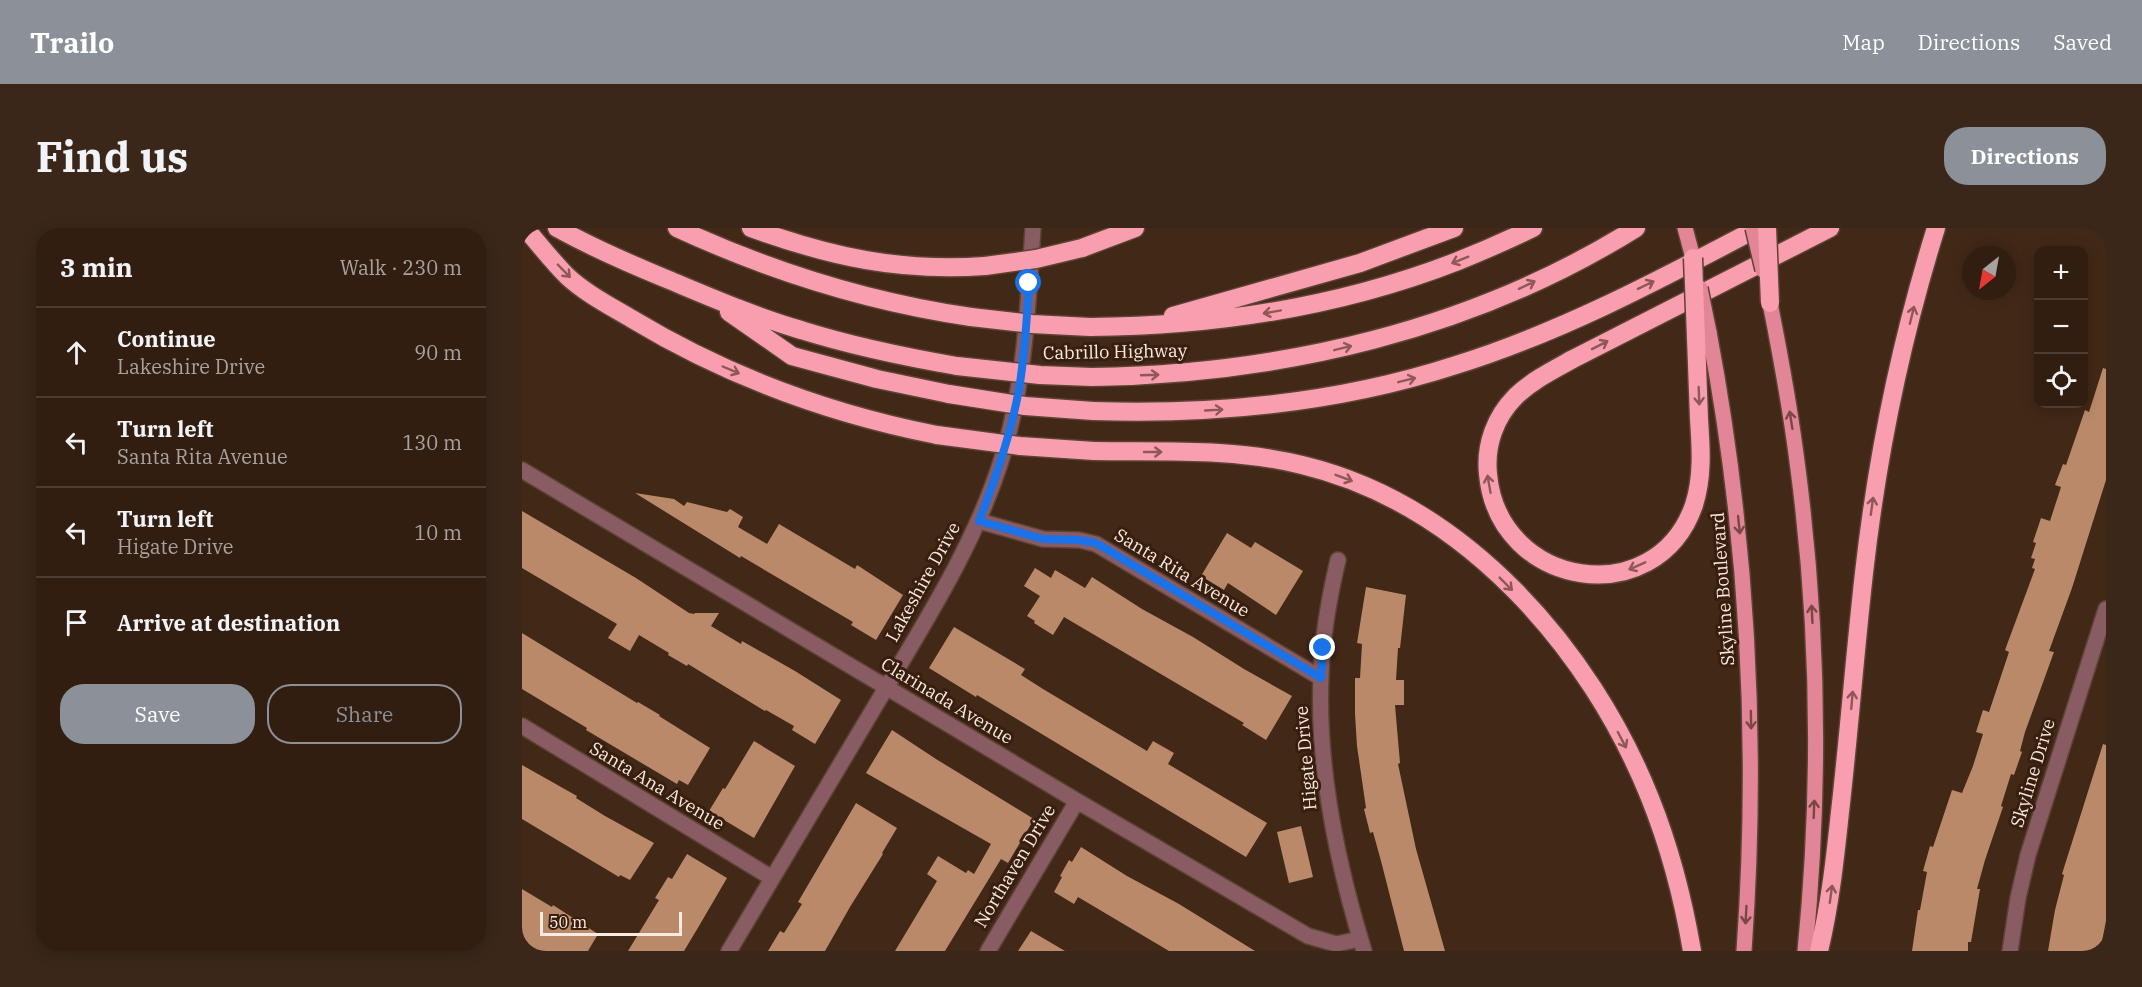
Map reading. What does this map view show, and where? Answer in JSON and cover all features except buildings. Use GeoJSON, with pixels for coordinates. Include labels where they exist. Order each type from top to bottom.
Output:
{"type":"FeatureCollection","features":[{"type":"Feature","properties":{"kind":"highway"},"geometry":{"type":"LineString","coordinates":[[525,228],[568,277],[626,315],[695,354],[765,384],[813,401],[885,424],[937,435],[1020,446],[1094,451],[1239,454],[1304,465],[1345,478],[1403,505],[1441,528],[1473,553],[1518,596],[1551,633],[1582,674],[1614,725],[1650,797],[1670,853],[1692,951]]}},
{"type":"Feature","properties":{"kind":"highway","name":"Cabrillo Highway"},"geometry":{"type":"LineString","coordinates":[[557,228],[597,250],[708,297],[821,336],[880,351],[957,366],[1040,375],[1092,377],[1165,374],[1246,366],[1367,342],[1445,318],[1521,288],[1568,266],[1636,228]]}},
{"type":"Feature","properties":{"kind":"highway","name":"Cabrillo Highway"},"geometry":{"type":"LineString","coordinates":[[677,228],[749,259],[826,286],[905,306],[1032,324],[1090,327],[1137,326],[1230,318],[1341,298],[1457,262],[1533,228]]}},
{"type":"Feature","properties":{"kind":"highway"},"geometry":{"type":"LineString","coordinates":[[751,228],[830,253],[880,264],[932,268],[985,266],[1036,259],[1082,248],[1136,228]]}},
{"type":"Feature","properties":{"kind":"highway"},"geometry":{"type":"LineString","coordinates":[[1137,326],[1360,263],[1454,228]]}},
{"type":"Feature","properties":{"kind":"highway"},"geometry":{"type":"LineString","coordinates":[[708,297],[792,356],[877,379],[949,394],[1025,406],[1093,411],[1177,412],[1259,406],[1340,394],[1419,376],[1497,351],[1572,320],[1758,228]]}},
{"type":"Feature","properties":{"kind":"highway"},"geometry":{"type":"LineString","coordinates":[[1767,228],[1770,303]]}},
{"type":"Feature","properties":{"kind":"highway"},"geometry":{"type":"LineString","coordinates":[[1693,258],[1703,335],[1699,482],[1689,517],[1675,538],[1655,556],[1643,564],[1621,572],[1598,575],[1568,572],[1540,560],[1516,540],[1499,515],[1490,491],[1487,472],[1488,452],[1494,429],[1515,398],[1532,382],[1573,359],[1830,228]]}},
{"type":"Feature","properties":{"kind":"highway"},"geometry":{"type":"LineString","coordinates":[[1820,951],[1837,841],[1874,493],[1900,363],[1936,228]]}},
{"type":"Feature","properties":{"kind":"main road"},"geometry":{"type":"LineString","coordinates":[[1686,228],[1693,258]]}},
{"type":"Feature","properties":{"kind":"main road"},"geometry":{"type":"LineString","coordinates":[[1753,228],[1770,303],[1798,467],[1808,551],[1814,639],[1816,723],[1814,809],[1804,951]]}},
{"type":"Feature","properties":{"kind":"main road","name":"Skyline Boulevard"},"geometry":{"type":"LineString","coordinates":[[1703,335],[1732,467],[1747,621],[1752,751],[1744,951]]}},
{"type":"Feature","properties":{"kind":"street","name":"Lakeshire Drive"},"geometry":{"type":"LineString","coordinates":[[729,951],[948,582],[979,521],[1002,459],[1019,387],[1033,228]]}},
{"type":"Feature","properties":{"kind":"street","name":"Clarinada Avenue"},"geometry":{"type":"LineString","coordinates":[[522,470],[1308,936],[1336,944],[1362,945]]}},
{"type":"Feature","properties":{"kind":"street","name":"Santa Rita Avenue"},"geometry":{"type":"LineString","coordinates":[[979,521],[1043,539],[1096,543],[1321,678]]}},
{"type":"Feature","properties":{"kind":"street","name":"Higate Drive"},"geometry":{"type":"LineString","coordinates":[[1338,560],[1328,609],[1321,678],[1322,739],[1328,801],[1362,945]]}},
{"type":"Feature","properties":{"kind":"street","name":"Skyline Drive"},"geometry":{"type":"LineString","coordinates":[[2010,951],[2018,898],[2028,855],[2106,609]]}},
{"type":"Feature","properties":{"kind":"street","name":"Santa Ana Avenue"},"geometry":{"type":"LineString","coordinates":[[522,726],[772,878]]}},
{"type":"Feature","properties":{"kind":"street","name":"Northaven Drive"},"geometry":{"type":"LineString","coordinates":[[988,951],[1077,801]]}},
{"type":"Feature","properties":{"kind":"route"},"geometry":{"type":"LineString","coordinates":[[1029,283],[1024,349],[1012,422],[1002,459],[979,521],[1043,539],[1096,543],[1321,678],[1323,648]]}}]}
